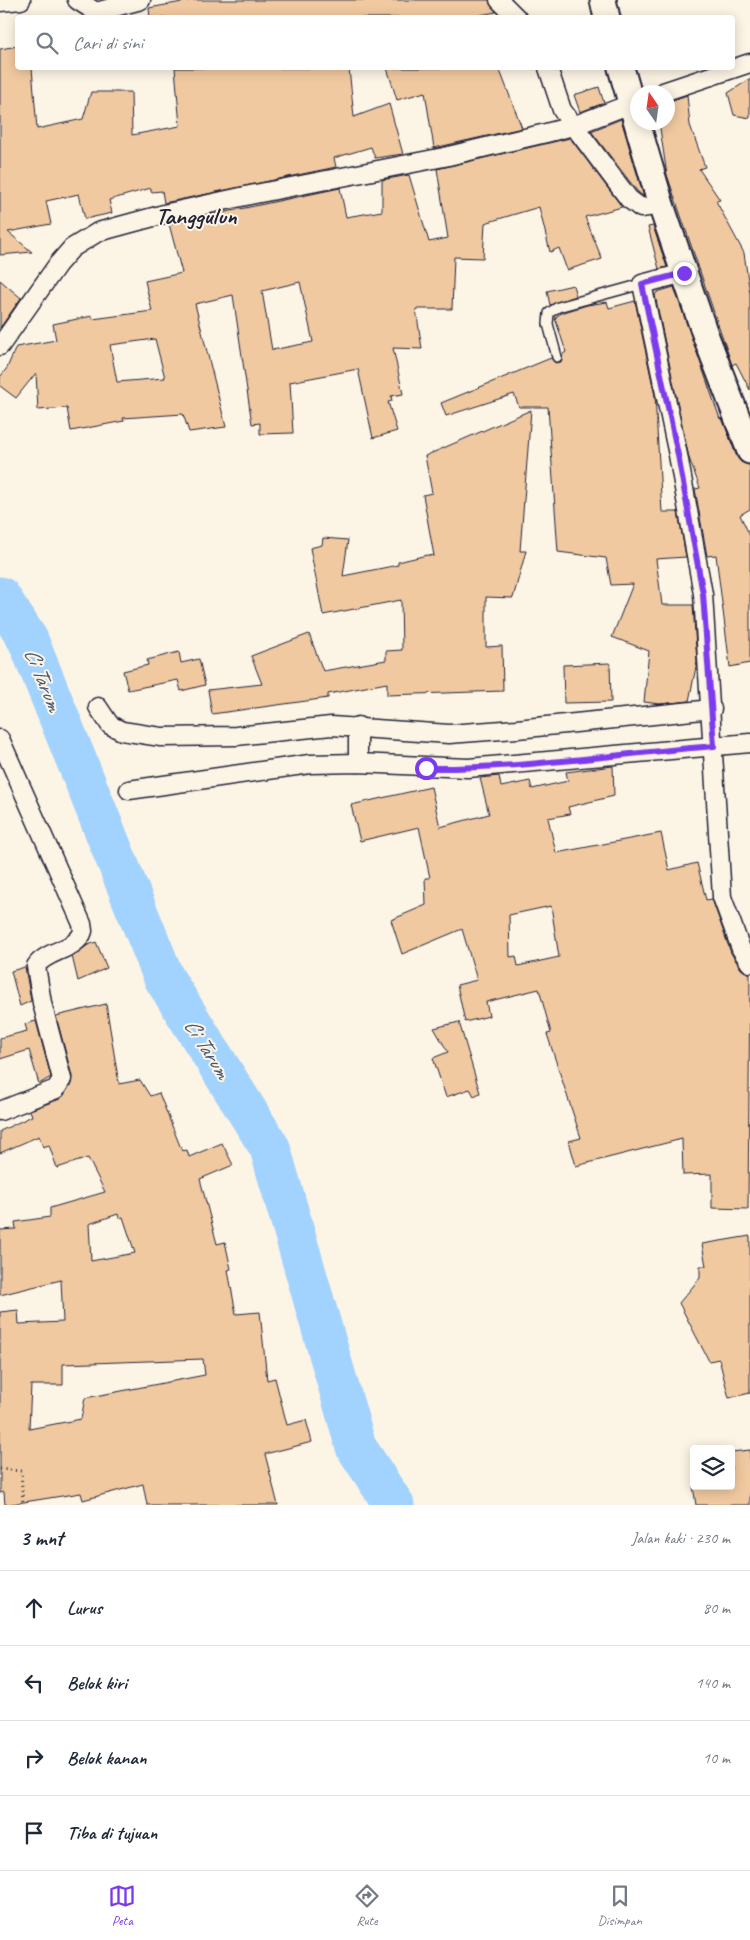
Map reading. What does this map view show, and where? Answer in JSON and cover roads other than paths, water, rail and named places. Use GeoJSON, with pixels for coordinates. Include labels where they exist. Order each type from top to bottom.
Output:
{"type":"FeatureCollection","features":[{"type":"Feature","properties":{"kind":"main road"},"geometry":{"type":"LineString","coordinates":[[603,0],[606,15]]}},
{"type":"Feature","properties":{"kind":"main road"},"geometry":{"type":"LineString","coordinates":[[622,70],[630,92]]}},
{"type":"Feature","properties":{"kind":"main road"},"geometry":{"type":"LineString","coordinates":[[641,130],[660,205],[750,451]]}},
{"type":"Feature","properties":{"kind":"street"},"geometry":{"type":"LineString","coordinates":[[0,2],[21,0]]}},
{"type":"Feature","properties":{"kind":"street"},"geometry":{"type":"LineString","coordinates":[[77,0],[96,12],[141,0]]}},
{"type":"Feature","properties":{"kind":"street"},"geometry":{"type":"LineString","coordinates":[[499,0],[514,15]]}},
{"type":"Feature","properties":{"kind":"street"},"geometry":{"type":"LineString","coordinates":[[735,68],[750,63]]}},
{"type":"Feature","properties":{"kind":"street"},"geometry":{"type":"LineString","coordinates":[[549,70],[562,110],[634,205],[641,208],[660,205]]}},
{"type":"Feature","properties":{"kind":"street"},"geometry":{"type":"LineString","coordinates":[[675,89],[729,70]]}},
{"type":"Feature","properties":{"kind":"street"},"geometry":{"type":"LineString","coordinates":[[0,346],[58,264],[72,248],[98,232],[168,213],[444,156],[573,126],[630,104]]}},
{"type":"Feature","properties":{"kind":"street"},"geometry":{"type":"LineString","coordinates":[[684,273],[642,284],[678,455],[703,594],[712,711],[722,897],[741,949],[750,963]]}},
{"type":"Feature","properties":{"kind":"street"},"geometry":{"type":"LineString","coordinates":[[98,707],[110,725],[122,731],[161,736],[236,736],[303,728],[449,734],[712,711]]}},
{"type":"Feature","properties":{"kind":"street"},"geometry":{"type":"LineString","coordinates":[[358,729],[358,760]]}},
{"type":"Feature","properties":{"kind":"street"},"geometry":{"type":"LineString","coordinates":[[0,740],[82,924],[83,931],[82,937],[77,941],[44,957],[36,966],[36,973],[62,1079],[61,1085],[56,1089],[0,1111]]}},
{"type":"Feature","properties":{"kind":"street"},"geometry":{"type":"LineString","coordinates":[[129,790],[258,770],[358,760],[468,768],[714,743],[750,744]]}},
{"type":"Feature","properties":{"kind":"lane"},"geometry":{"type":"LineString","coordinates":[[557,357],[548,324],[549,313],[558,307],[642,284]]}},
{"type":"Feature","properties":{"kind":"waterway","name":"Ci Tarum"},"geometry":{"type":"LineString","coordinates":[[0,597],[28,640],[164,978],[270,1148],[356,1447],[394,1505]]}},
{"type":"Feature","properties":{"kind":"district","name":"Tanggulun"},"geometry":{"type":"Point","coordinates":[196,216]}}]}
